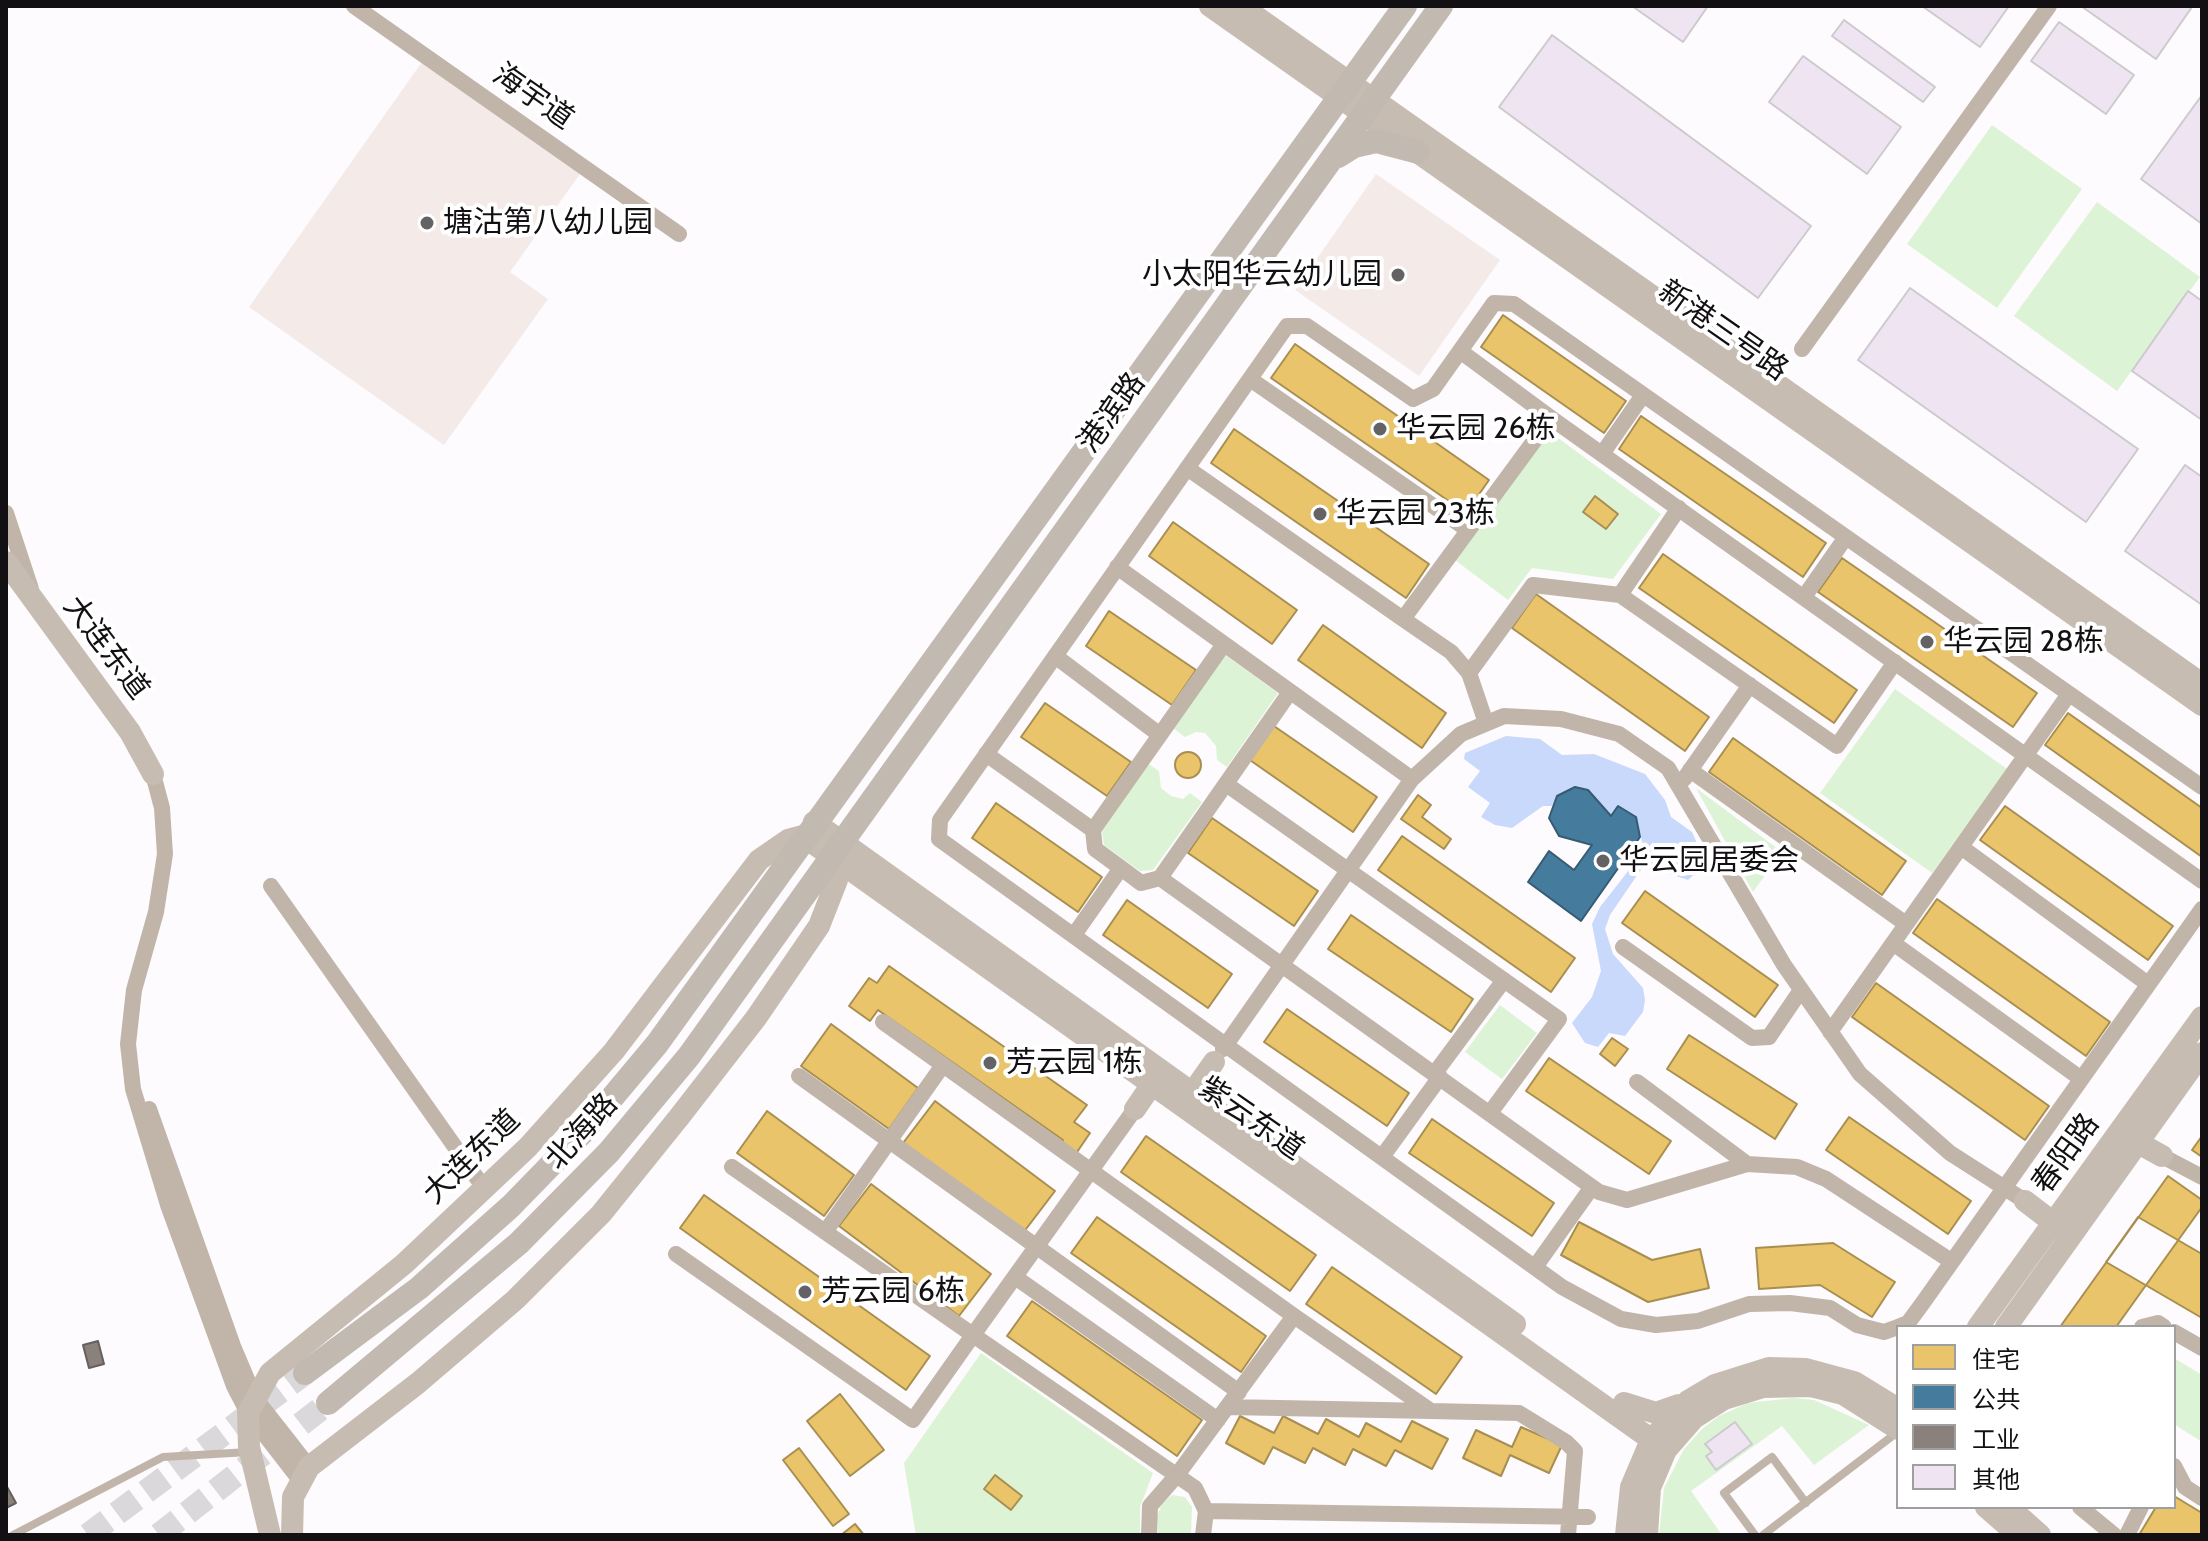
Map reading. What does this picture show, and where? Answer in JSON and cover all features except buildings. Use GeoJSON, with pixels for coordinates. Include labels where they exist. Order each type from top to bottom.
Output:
{"type":"FeatureCollection","features":[{"type":"Feature","properties":{"kind":"main road","name":"新港三号路"},"geometry":{"type":"LineString","coordinates":[[1210,6],[1344,89]]}},
{"type":"Feature","properties":{"kind":"main road","name":"新港三号路"},"geometry":{"type":"LineString","coordinates":[[1241,6],[1370,108],[2202,684]]}},
{"type":"Feature","properties":{"kind":"main road","name":"港滨路"},"geometry":{"type":"LineString","coordinates":[[808,829],[1405,6]]}},
{"type":"Feature","properties":{"kind":"main road","name":"港滨路"},"geometry":{"type":"LineString","coordinates":[[838,849],[1441,6]]}},
{"type":"Feature","properties":{"kind":"main road"},"geometry":{"type":"LineString","coordinates":[[1303,146],[1329,126],[1370,108]]}},
{"type":"Feature","properties":{"kind":"main road"},"geometry":{"type":"LineString","coordinates":[[1330,163],[1345,150],[1366,142],[1423,145]]}},
{"type":"Feature","properties":{"kind":"main road","name":"新港三号路"},"geometry":{"type":"LineString","coordinates":[[1423,145],[2202,705]]}},
{"type":"Feature","properties":{"kind":"main road","name":"大连东道"},"geometry":{"type":"LineString","coordinates":[[6,562],[130,732],[153,774]]}},
{"type":"Feature","properties":{"kind":"main road","name":"紫云东道"},"geometry":{"type":"LineString","coordinates":[[808,829],[1662,1436]]}},
{"type":"Feature","properties":{"kind":"main road","name":"大连东道"},"geometry":{"type":"LineString","coordinates":[[252,1406],[270,1373],[404,1264],[528,1147],[614,1051],[759,860],[808,829]]}},
{"type":"Feature","properties":{"kind":"main road","name":"北海路"},"geometry":{"type":"LineString","coordinates":[[305,1373],[419,1288],[511,1206],[569,1148],[657,1044],[808,829]]}},
{"type":"Feature","properties":{"kind":"main road"},"geometry":{"type":"LineString","coordinates":[[292,1535],[290,1521],[304,1474],[515,1300],[601,1214],[756,1018],[806,947],[832,898],[837,880],[838,849]]}},
{"type":"Feature","properties":{"kind":"main road","name":"北海路"},"geometry":{"type":"LineString","coordinates":[[328,1403],[519,1243],[609,1152],[689,1056],[838,849]]}},
{"type":"Feature","properties":{"kind":"main road","name":"春阳路"},"geometry":{"type":"LineString","coordinates":[[1980,1325],[2062,1229],[2128,1138],[2202,1017]]}},
{"type":"Feature","properties":{"kind":"main road","name":"春阳路"},"geometry":{"type":"LineString","coordinates":[[2128,1138],[2202,1053]]}},
{"type":"Feature","properties":{"kind":"main road"},"geometry":{"type":"LineString","coordinates":[[1188,1099],[1214,1062]]}},
{"type":"Feature","properties":{"kind":"main road"},"geometry":{"type":"LineString","coordinates":[[1135,1109],[1156,1077]]}},
{"type":"Feature","properties":{"kind":"main road"},"geometry":{"type":"LineString","coordinates":[[2128,1138],[2162,1156]]}},
{"type":"Feature","properties":{"kind":"main road"},"geometry":{"type":"LineString","coordinates":[[2025,1201],[2062,1229]]}},
{"type":"Feature","properties":{"kind":"main road","name":"春阳路"},"geometry":{"type":"LineString","coordinates":[[2007,1325],[2062,1229]]}},
{"type":"Feature","properties":{"kind":"main road"},"geometry":{"type":"LineString","coordinates":[[1621,1409],[1656,1413],[1691,1409],[1743,1392],[1795,1384],[1843,1394],[1891,1420]]}},
{"type":"Feature","properties":{"kind":"main road"},"geometry":{"type":"LineString","coordinates":[[252,1406],[249,1452],[270,1535]]}},
{"type":"Feature","properties":{"kind":"main road"},"geometry":{"type":"LineString","coordinates":[[1626,1535],[1631,1487],[1662,1436],[1691,1409]]}},
{"type":"Feature","properties":{"kind":"main road"},"geometry":{"type":"LineString","coordinates":[[1647,1535],[1650,1488],[1662,1436]]}},
{"type":"Feature","properties":{"kind":"main road"},"geometry":{"type":"LineString","coordinates":[[1988,1509],[2018,1535]]}},
{"type":"Feature","properties":{"kind":"main road"},"geometry":{"type":"LineString","coordinates":[[2010,1509],[2040,1535]]}},
{"type":"Feature","properties":{"kind":"street","name":"海宇道"},"geometry":{"type":"LineString","coordinates":[[354,6],[681,232],[366,6]]}},
{"type":"Feature","properties":{"kind":"street"},"geometry":{"type":"LineString","coordinates":[[1802,349],[2049,6]]}},
{"type":"Feature","properties":{"kind":"street"},"geometry":{"type":"LineString","coordinates":[[1896,1328],[1884,1332],[1857,1325],[1830,1308],[1790,1303],[1749,1304],[1698,1321],[1656,1325],[1621,1319],[1562,1287],[1227,1043],[939,839],[940,820],[1287,326],[1307,326],[1413,399],[1433,389],[1494,303],[1514,304],[2202,787]]}},
{"type":"Feature","properties":{"kind":"street"},"geometry":{"type":"LineString","coordinates":[[1460,351],[2202,881]]}},
{"type":"Feature","properties":{"kind":"street"},"geometry":{"type":"LineString","coordinates":[[1250,379],[1468,530]]}},
{"type":"Feature","properties":{"kind":"street"},"geometry":{"type":"LineString","coordinates":[[1602,454],[1643,395]]}},
{"type":"Feature","properties":{"kind":"street"},"geometry":{"type":"LineString","coordinates":[[1403,619],[1551,418]]}},
{"type":"Feature","properties":{"kind":"street"},"geometry":{"type":"LineString","coordinates":[[1187,468],[1451,652],[1469,673],[1486,723]]}},
{"type":"Feature","properties":{"kind":"street"},"geometry":{"type":"LineString","coordinates":[[1620,595],[1679,508]]}},
{"type":"Feature","properties":{"kind":"street"},"geometry":{"type":"LineString","coordinates":[[6,513],[37,606]]}},
{"type":"Feature","properties":{"kind":"street"},"geometry":{"type":"LineString","coordinates":[[1804,597],[1846,537]]}},
{"type":"Feature","properties":{"kind":"street"},"geometry":{"type":"LineString","coordinates":[[1117,567],[1412,779]]}},
{"type":"Feature","properties":{"kind":"street"},"geometry":{"type":"LineString","coordinates":[[1469,673],[1533,585],[1620,595],[1837,746],[1895,662]]}},
{"type":"Feature","properties":{"kind":"street"},"geometry":{"type":"LineString","coordinates":[[1224,644],[1093,830],[1095,849],[1141,883],[1160,878],[1290,692]]}},
{"type":"Feature","properties":{"kind":"street"},"geometry":{"type":"LineString","coordinates":[[1055,656],[1160,735]]}},
{"type":"Feature","properties":{"kind":"street"},"geometry":{"type":"LineString","coordinates":[[1679,787],[1750,685]]}},
{"type":"Feature","properties":{"kind":"street"},"geometry":{"type":"LineString","coordinates":[[1830,1032],[2069,694]]}},
{"type":"Feature","properties":{"kind":"street"},"geometry":{"type":"LineString","coordinates":[[1214,1062],[1412,779],[1461,734],[1486,723],[1504,716],[1561,719],[1619,734],[1668,768],[1801,990],[1860,1074],[1950,1153],[2025,1201]]}},
{"type":"Feature","properties":{"kind":"street"},"geometry":{"type":"LineString","coordinates":[[986,754],[1093,830]]}},
{"type":"Feature","properties":{"kind":"street"},"geometry":{"type":"LineString","coordinates":[[1690,770],[1906,924]]}},
{"type":"Feature","properties":{"kind":"street"},"geometry":{"type":"LineString","coordinates":[[153,774],[169,799],[173,855],[166,912],[140,1016],[139,1066],[151,1116],[252,1406],[304,1474]]}},
{"type":"Feature","properties":{"kind":"street"},"geometry":{"type":"LineString","coordinates":[[1226,784],[1559,1019],[1490,1113]]}},
{"type":"Feature","properties":{"kind":"street"},"geometry":{"type":"LineString","coordinates":[[1961,847],[2148,984]]}},
{"type":"Feature","properties":{"kind":"street"},"geometry":{"type":"LineString","coordinates":[[1074,935],[1121,868]]}},
{"type":"Feature","properties":{"kind":"street"},"geometry":{"type":"LineString","coordinates":[[1160,878],[1592,1187],[1627,1200],[1747,1164],[1797,1167],[1826,1179],[1951,1261]]}},
{"type":"Feature","properties":{"kind":"street"},"geometry":{"type":"LineString","coordinates":[[271,886],[484,1188]]}},
{"type":"Feature","properties":{"kind":"street"},"geometry":{"type":"LineString","coordinates":[[1903,1325],[1908,1323],[2202,909]]}},
{"type":"Feature","properties":{"kind":"street"},"geometry":{"type":"LineString","coordinates":[[1893,943],[2080,1078]]}},
{"type":"Feature","properties":{"kind":"street"},"geometry":{"type":"LineString","coordinates":[[1623,947],[1752,1038],[1769,1037],[1801,990]]}},
{"type":"Feature","properties":{"kind":"street"},"geometry":{"type":"LineString","coordinates":[[1382,1157],[1504,980]]}},
{"type":"Feature","properties":{"kind":"street"},"geometry":{"type":"LineString","coordinates":[[883,1022],[1431,1411]]}},
{"type":"Feature","properties":{"kind":"street"},"geometry":{"type":"LineString","coordinates":[[825,1232],[943,1065]]}},
{"type":"Feature","properties":{"kind":"street"},"geometry":{"type":"LineString","coordinates":[[799,1076],[1239,1392]]}},
{"type":"Feature","properties":{"kind":"street"},"geometry":{"type":"LineString","coordinates":[[1637,1082],[1747,1164]]}},
{"type":"Feature","properties":{"kind":"street"},"geometry":{"type":"LineString","coordinates":[[676,1254],[913,1420],[1135,1109]]}},
{"type":"Feature","properties":{"kind":"street"},"geometry":{"type":"LineString","coordinates":[[2162,1156],[2202,1177]]}},
{"type":"Feature","properties":{"kind":"street"},"geometry":{"type":"LineString","coordinates":[[732,1167],[1195,1488],[1206,1511],[1203,1535]]}},
{"type":"Feature","properties":{"kind":"street"},"geometry":{"type":"LineString","coordinates":[[1535,1267],[1592,1187]]}},
{"type":"Feature","properties":{"kind":"street"},"geometry":{"type":"LineString","coordinates":[[1015,1277],[1223,1413],[1519,1413],[1575,1451],[1568,1535]]}},
{"type":"Feature","properties":{"kind":"street"},"geometry":{"type":"LineString","coordinates":[[1149,1535],[1150,1506],[1177,1475],[1294,1316]]}},
{"type":"Feature","properties":{"kind":"street"},"geometry":{"type":"LineString","coordinates":[[2176,1333],[2202,1348]]}},
{"type":"Feature","properties":{"kind":"street"},"geometry":{"type":"LineString","coordinates":[[2176,1470],[2185,1487],[2202,1498]]}},
{"type":"Feature","properties":{"kind":"street"},"geometry":{"type":"LineString","coordinates":[[2082,1509],[2114,1535]]}},
{"type":"Feature","properties":{"kind":"street"},"geometry":{"type":"LineString","coordinates":[[2127,1535],[2140,1509]]}},
{"type":"Feature","properties":{"kind":"street"},"geometry":{"type":"LineString","coordinates":[[1206,1511],[1588,1517]]}},
{"type":"Feature","properties":{"kind":"lane"},"geometry":{"type":"LineString","coordinates":[[1763,1535],[1806,1503],[1891,1420]]}},
{"type":"Feature","properties":{"kind":"lane"},"geometry":{"type":"LineString","coordinates":[[13,1535],[163,1457],[249,1452]]}},
{"type":"Feature","properties":{"kind":"lane"},"geometry":{"type":"LineString","coordinates":[[1755,1535],[1724,1493],[1772,1457],[1806,1503]]}},
{"type":"Feature","properties":{"kind":"shaded area","name":"塘沽第八幼儿园"},"geometry":{"type":"Polygon","coordinates":[[[422,62],[580,174],[510,272],[548,299],[444,445],[249,307],[422,62]]]}},
{"type":"Feature","properties":{"kind":"shaded area","name":"小太阳华云幼儿园"},"geometry":{"type":"Polygon","coordinates":[[[1376,174],[1500,260],[1419,376],[1295,290],[1376,174]]]}},
{"type":"Feature","properties":{"kind":"green space"},"geometry":{"type":"Polygon","coordinates":[[[1992,125],[2082,189],[1997,308],[1907,244],[1992,125]]]}},
{"type":"Feature","properties":{"kind":"green space"},"geometry":{"type":"Polygon","coordinates":[[[2097,202],[2200,277],[2117,391],[2014,316],[2097,202]]]}},
{"type":"Feature","properties":{"kind":"green space"},"geometry":{"type":"Polygon","coordinates":[[[1550,432],[1661,514],[1613,579],[1532,568],[1508,600],[1455,560],[1550,432]]]}},
{"type":"Feature","properties":{"kind":"green space"},"geometry":{"type":"Polygon","coordinates":[[[1225,655],[1278,693],[1227,767],[1217,760],[1216,746],[1205,733],[1196,732],[1185,737],[1173,728],[1225,655]]]}},
{"type":"Feature","properties":{"kind":"green space"},"geometry":{"type":"Polygon","coordinates":[[[1895,689],[2007,769],[1932,873],[1820,793],[1895,689]]]}},
{"type":"Feature","properties":{"kind":"green space"},"geometry":{"type":"Polygon","coordinates":[[[1147,763],[1159,771],[1161,788],[1171,796],[1183,799],[1190,793],[1202,802],[1153,870],[1140,871],[1104,845],[1102,831],[1147,763]]]}},
{"type":"Feature","properties":{"kind":"green space"},"geometry":{"type":"Polygon","coordinates":[[[1696,788],[1782,852],[1753,892],[1696,788]]]}},
{"type":"Feature","properties":{"kind":"green space"},"geometry":{"type":"Polygon","coordinates":[[[1500,1005],[1537,1033],[1502,1079],[1465,1052],[1500,1005]]]}},
{"type":"Feature","properties":{"kind":"green space"},"geometry":{"type":"Polygon","coordinates":[[[981,1353],[1153,1473],[1140,1507],[1140,1535],[916,1535],[904,1463],[981,1353]]]}},
{"type":"Feature","properties":{"kind":"green space"},"geometry":{"type":"Polygon","coordinates":[[[2176,1359],[2202,1375],[2202,1442],[2176,1425],[2176,1359]]]}},
{"type":"Feature","properties":{"kind":"green space"},"geometry":{"type":"Polygon","coordinates":[[[1793,1398],[1814,1400],[1869,1425],[1814,1465],[1782,1426],[1691,1491],[1722,1535],[1659,1535],[1664,1488],[1684,1449],[1702,1429],[1719,1416],[1748,1403],[1793,1398]]]}},
{"type":"Feature","properties":{"kind":"green space"},"geometry":{"type":"Polygon","coordinates":[[[1172,1495],[1185,1497],[1192,1507],[1191,1535],[1158,1535],[1157,1517],[1162,1503],[1172,1495]]]}},
{"type":"Feature","properties":{"kind":"water"},"geometry":{"type":"Polygon","coordinates":[[[1506,736],[1540,739],[1562,755],[1594,754],[1645,774],[1665,800],[1671,817],[1692,832],[1702,855],[1704,865],[1688,880],[1644,865],[1610,915],[1605,929],[1613,954],[1643,988],[1645,1000],[1643,1012],[1625,1036],[1609,1033],[1598,1047],[1585,1043],[1572,1023],[1592,997],[1601,971],[1592,924],[1600,907],[1640,856],[1643,845],[1636,818],[1618,806],[1611,816],[1588,790],[1575,787],[1557,796],[1552,806],[1543,806],[1512,828],[1495,825],[1481,817],[1490,803],[1468,787],[1480,771],[1464,759],[1465,753],[1506,736]]]}},
{"type":"Feature","properties":{"kind":"tunnel"},"geometry":{"type":"LineString","coordinates":[[88,1535],[305,1373]]}},
{"type":"Feature","properties":{"kind":"tunnel"},"geometry":{"type":"LineString","coordinates":[[159,1535],[328,1403]]}},
{"type":"Feature","properties":{"kind":"place","name":"塘沽第八幼儿园"},"geometry":{"type":"Point","coordinates":[427,223]}},
{"type":"Feature","properties":{"kind":"place","name":"小太阳华云幼儿园"},"geometry":{"type":"Point","coordinates":[1398,275]}},
{"type":"Feature","properties":{"kind":"place","name":"华云园 26栋"},"geometry":{"type":"Point","coordinates":[1380,429]}},
{"type":"Feature","properties":{"kind":"place","name":"华云园 23栋"},"geometry":{"type":"Point","coordinates":[1320,514]}},
{"type":"Feature","properties":{"kind":"place","name":"华云园 28栋"},"geometry":{"type":"Point","coordinates":[1927,642]}},
{"type":"Feature","properties":{"kind":"place","name":"华云园居委会"},"geometry":{"type":"Point","coordinates":[1603,861]}},
{"type":"Feature","properties":{"kind":"place","name":"芳云园 1栋"},"geometry":{"type":"Point","coordinates":[990,1063]}},
{"type":"Feature","properties":{"kind":"place","name":"芳云园 6栋"},"geometry":{"type":"Point","coordinates":[805,1292]}}]}
